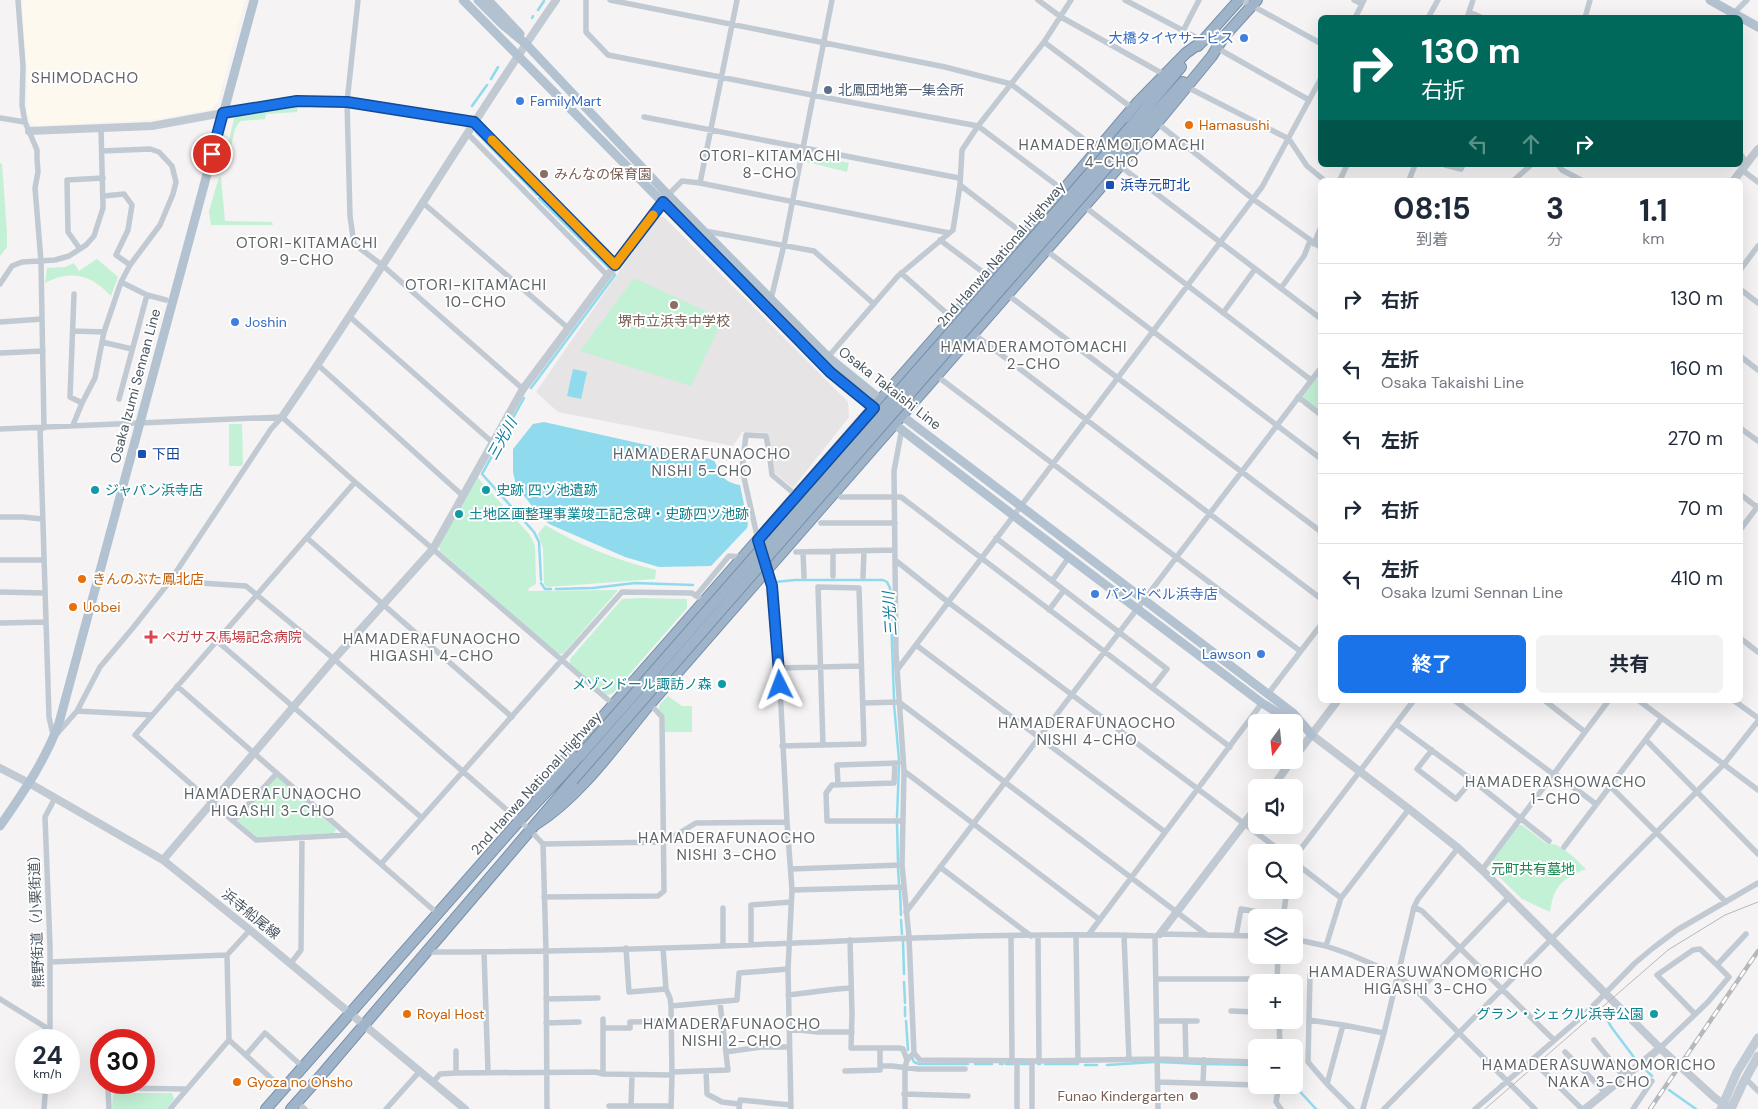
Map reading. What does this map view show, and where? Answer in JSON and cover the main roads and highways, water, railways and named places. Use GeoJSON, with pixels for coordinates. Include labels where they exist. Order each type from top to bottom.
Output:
{"type":"FeatureCollection","features":[{"type":"Feature","properties":{"kind":"highway","name":"2nd Hanwa National Highway"},"geometry":{"type":"LineString","coordinates":[[298,1107],[364,1025],[573,780],[1134,130],[1203,41],[1240,0]]}},
{"type":"Feature","properties":{"kind":"highway","name":"2nd Hanwa National Highway"},"geometry":{"type":"LineString","coordinates":[[266,1109],[519,821],[580,756],[1134,130],[1223,38],[1254,3]]}},
{"type":"Feature","properties":{"kind":"highway"},"geometry":{"type":"LineString","coordinates":[[532,828],[552,814],[581,786],[768,569],[900,423],[937,376],[1157,123],[1187,87],[1223,38]]}},
{"type":"Feature","properties":{"kind":"highway"},"geometry":{"type":"LineString","coordinates":[[535,803],[556,770],[614,705],[700,599],[743,557],[797,496],[1025,235],[1132,108],[1186,53],[1203,41]]}},
{"type":"Feature","properties":{"kind":"main road","name":"Osaka Izumi Sennan Line"},"geometry":{"type":"LineString","coordinates":[[0,826],[46,756],[62,714],[254,0]]}},
{"type":"Feature","properties":{"kind":"main road"},"geometry":{"type":"LineString","coordinates":[[455,0],[493,38],[518,55]]}},
{"type":"Feature","properties":{"kind":"main road","name":"Osaka Takaishi Line"},"geometry":{"type":"LineString","coordinates":[[463,0],[768,302],[828,357],[881,400],[900,423],[1013,515],[1279,714]]}},
{"type":"Feature","properties":{"kind":"main road","name":"Osaka Takaishi Line"},"geometry":{"type":"LineString","coordinates":[[478,0],[503,25],[526,44],[666,199],[703,230],[830,372],[874,408],[900,423],[1020,506],[1294,714]]}},
{"type":"Feature","properties":{"kind":"main road"},"geometry":{"type":"LineString","coordinates":[[488,0],[519,32],[526,44]]}},
{"type":"Feature","properties":{"kind":"main road"},"geometry":{"type":"LineString","coordinates":[[1710,0],[1738,15]]}},
{"type":"Feature","properties":{"kind":"main road"},"geometry":{"type":"LineString","coordinates":[[1743,18],[1758,27]]}},
{"type":"Feature","properties":{"kind":"main road","name":"Osaka Takaishi Line"},"geometry":{"type":"LineString","coordinates":[[1303,725],[1312,735],[1303,729]]}},
{"type":"Feature","properties":{"kind":"main road"},"geometry":{"type":"LineString","coordinates":[[1726,1108],[1738,1072],[1758,1038]]}},
{"type":"Feature","properties":{"kind":"main road"},"geometry":{"type":"LineString","coordinates":[[1726,1108],[1758,1056]]}},
{"type":"Feature","properties":{"kind":"water"},"geometry":{"type":"Polygon","coordinates":[[[573,369],[587,372],[581,399],[567,396],[573,369]]]}},
{"type":"Feature","properties":{"kind":"water"},"geometry":{"type":"Polygon","coordinates":[[[544,422],[714,460],[726,480],[740,485],[748,524],[747,528],[711,566],[659,567],[625,557],[549,524],[538,514],[516,485],[513,472],[513,449],[533,424],[544,422]]]}},
{"type":"Feature","properties":{"kind":"waterway","name":"三光川"},"geometry":{"type":"LineString","coordinates":[[538,10],[544,1]]}},
{"type":"Feature","properties":{"kind":"waterway","name":"三光川"},"geometry":{"type":"LineString","coordinates":[[491,79],[498,67]]}},
{"type":"Feature","properties":{"kind":"waterway","name":"三光川"},"geometry":{"type":"LineString","coordinates":[[472,106],[487,85]]}},
{"type":"Feature","properties":{"kind":"waterway","name":"三光川"},"geometry":{"type":"LineString","coordinates":[[476,132],[537,195]]}},
{"type":"Feature","properties":{"kind":"waterway","name":"三光川"},"geometry":{"type":"LineString","coordinates":[[539,198],[587,246]]}},
{"type":"Feature","properties":{"kind":"waterway","name":"三光川"},"geometry":{"type":"LineString","coordinates":[[589,248],[608,267]]}},
{"type":"Feature","properties":{"kind":"waterway","name":"三光川"},"geometry":{"type":"LineString","coordinates":[[531,388],[614,274]]}},
{"type":"Feature","properties":{"kind":"waterway","name":"三光川"},"geometry":{"type":"LineString","coordinates":[[524,398],[482,474],[534,532],[539,542],[541,580]]}},
{"type":"Feature","properties":{"kind":"waterway","name":"三光川"},"geometry":{"type":"LineString","coordinates":[[775,582],[795,580],[883,580],[887,582],[890,588],[894,699]]}},
{"type":"Feature","properties":{"kind":"waterway","name":"三光川"},"geometry":{"type":"LineString","coordinates":[[541,583],[545,589],[551,589]]}},
{"type":"Feature","properties":{"kind":"waterway","name":"三光川"},"geometry":{"type":"LineString","coordinates":[[556,589],[593,588],[635,583],[693,585]]}},
{"type":"Feature","properties":{"kind":"waterway","name":"三光川"},"geometry":{"type":"LineString","coordinates":[[894,704],[899,760]]}},
{"type":"Feature","properties":{"kind":"waterway","name":"三光川"},"geometry":{"type":"LineString","coordinates":[[897,817],[899,766]]}},
{"type":"Feature","properties":{"kind":"waterway","name":"三光川"},"geometry":{"type":"LineString","coordinates":[[897,823],[898,862]]}},
{"type":"Feature","properties":{"kind":"waterway","name":"三光川"},"geometry":{"type":"LineString","coordinates":[[898,868],[899,884]]}},
{"type":"Feature","properties":{"kind":"waterway","name":"三光川"},"geometry":{"type":"LineString","coordinates":[[900,890],[901,915]]}},
{"type":"Feature","properties":{"kind":"waterway","name":"三光川"},"geometry":{"type":"LineString","coordinates":[[901,920],[902,934]]}},
{"type":"Feature","properties":{"kind":"waterway","name":"三光川"},"geometry":{"type":"LineString","coordinates":[[903,940],[904,974]]}},
{"type":"Feature","properties":{"kind":"waterway","name":"三光川"},"geometry":{"type":"LineString","coordinates":[[904,982],[905,1003]]}},
{"type":"Feature","properties":{"kind":"waterway","name":"三光川"},"geometry":{"type":"LineString","coordinates":[[905,1007],[905,1016]]}},
{"type":"Feature","properties":{"kind":"waterway"},"geometry":{"type":"LineString","coordinates":[[1603,1013],[1636,1060]]}},
{"type":"Feature","properties":{"kind":"waterway","name":"三光川"},"geometry":{"type":"LineString","coordinates":[[906,1021],[908,1050]]}},
{"type":"Feature","properties":{"kind":"waterway","name":"三光川"},"geometry":{"type":"LineString","coordinates":[[912,1058],[914,1062],[919,1064],[968,1064]]}},
{"type":"Feature","properties":{"kind":"waterway","name":"三光川"},"geometry":{"type":"LineString","coordinates":[[1107,1065],[1154,1062]]}},
{"type":"Feature","properties":{"kind":"waterway","name":"三光川"},"geometry":{"type":"LineString","coordinates":[[1160,1062],[1202,1064]]}},
{"type":"Feature","properties":{"kind":"waterway","name":"三光川"},"geometry":{"type":"LineString","coordinates":[[975,1064],[992,1064]]}},
{"type":"Feature","properties":{"kind":"waterway","name":"三光川"},"geometry":{"type":"LineString","coordinates":[[1006,1064],[1013,1064]]}},
{"type":"Feature","properties":{"kind":"waterway","name":"三光川"},"geometry":{"type":"LineString","coordinates":[[1021,1064],[1029,1064]]}},
{"type":"Feature","properties":{"kind":"waterway","name":"三光川"},"geometry":{"type":"LineString","coordinates":[[1045,1064],[1078,1064]]}},
{"type":"Feature","properties":{"kind":"waterway","name":"三光川"},"geometry":{"type":"LineString","coordinates":[[1207,1064],[1248,1065]]}},
{"type":"Feature","properties":{"kind":"waterway","name":"三光川"},"geometry":{"type":"LineString","coordinates":[[1085,1065],[1097,1065]]}},
{"type":"Feature","properties":{"kind":"waterway"},"geometry":{"type":"LineString","coordinates":[[1642,1066],[1652,1076]]}},
{"type":"Feature","properties":{"kind":"waterway"},"geometry":{"type":"LineString","coordinates":[[1669,1090],[1696,1109]]}},
{"type":"Feature","properties":{"kind":"waterway","name":"三光川"},"geometry":{"type":"LineString","coordinates":[[1302,1094],[1316,1109]]}},
{"type":"Feature","properties":{"kind":"tram line"},"geometry":{"type":"LineString","coordinates":[[1485,1109],[1668,950],[1725,915],[1758,902]]}},
{"type":"Feature","properties":{"kind":"railway"},"geometry":{"type":"LineString","coordinates":[[1650,1109],[1758,951]]}},
{"type":"Feature","properties":{"kind":"place","name":"大橋タイヤサービス"},"geometry":{"type":"Point","coordinates":[1244,38]}},
{"type":"Feature","properties":{"kind":"place","name":"北鳳団地第一集会所"},"geometry":{"type":"Point","coordinates":[828,90]}},
{"type":"Feature","properties":{"kind":"place","name":"FamilyMart"},"geometry":{"type":"Point","coordinates":[520,101]}},
{"type":"Feature","properties":{"kind":"place","name":"Hamasushi"},"geometry":{"type":"Point","coordinates":[1189,125]}},
{"type":"Feature","properties":{"kind":"place","name":"みんなの保育園"},"geometry":{"type":"Point","coordinates":[544,174]}},
{"type":"Feature","properties":{"kind":"place","name":"浜寺元町北"},"geometry":{"type":"Point","coordinates":[1110,185]}},
{"type":"Feature","properties":{"kind":"place","name":"堺市立浜寺中学校"},"geometry":{"type":"Point","coordinates":[674,305]}},
{"type":"Feature","properties":{"kind":"place","name":"Joshin"},"geometry":{"type":"Point","coordinates":[235,322]}},
{"type":"Feature","properties":{"kind":"place","name":"下田"},"geometry":{"type":"Point","coordinates":[142,454]}},
{"type":"Feature","properties":{"kind":"place","name":"ジャパン浜寺店"},"geometry":{"type":"Point","coordinates":[95,490]}},
{"type":"Feature","properties":{"kind":"place","name":"史跡 四ツ池遺跡"},"geometry":{"type":"Point","coordinates":[486,490]}},
{"type":"Feature","properties":{"kind":"place","name":"土地区画整理事業竣工記念碑・史跡四ツ池跡"},"geometry":{"type":"Point","coordinates":[459,514]}},
{"type":"Feature","properties":{"kind":"place","name":"きんのぶた鳳北店"},"geometry":{"type":"Point","coordinates":[82,579]}},
{"type":"Feature","properties":{"kind":"place","name":"パンドベル浜寺店"},"geometry":{"type":"Point","coordinates":[1095,594]}},
{"type":"Feature","properties":{"kind":"place","name":"Uobei"},"geometry":{"type":"Point","coordinates":[73,607]}},
{"type":"Feature","properties":{"kind":"place","name":"ペガサス馬場記念病院"},"geometry":{"type":"Point","coordinates":[151,637]}},
{"type":"Feature","properties":{"kind":"place","name":"Lawson"},"geometry":{"type":"Point","coordinates":[1261,654]}},
{"type":"Feature","properties":{"kind":"place","name":"メゾンドール諏訪ノ森"},"geometry":{"type":"Point","coordinates":[722,684]}},
{"type":"Feature","properties":{"kind":"place","name":"Royal Host"},"geometry":{"type":"Point","coordinates":[407,1014]}},
{"type":"Feature","properties":{"kind":"place","name":"グラン・シェクル浜寺公園"},"geometry":{"type":"Point","coordinates":[1654,1014]}},
{"type":"Feature","properties":{"kind":"place","name":"Gyoza no Ohsho"},"geometry":{"type":"Point","coordinates":[237,1082]}},
{"type":"Feature","properties":{"kind":"place","name":"Funao Kindergarten"},"geometry":{"type":"Point","coordinates":[1194,1096]}},
{"type":"Feature","properties":{"kind":"district","name":"SHIMODACHO"},"geometry":{"type":"Point","coordinates":[85,78]}},
{"type":"Feature","properties":{"kind":"district","name":"HAMADERAMOTOMACHI 4-CHO"},"geometry":{"type":"Point","coordinates":[1112,154]}},
{"type":"Feature","properties":{"kind":"district","name":"OTORI-KITAMACHI 8-CHO"},"geometry":{"type":"Point","coordinates":[770,164]}},
{"type":"Feature","properties":{"kind":"district","name":"OTORI-KITAMACHI 9-CHO"},"geometry":{"type":"Point","coordinates":[307,252]}},
{"type":"Feature","properties":{"kind":"district","name":"OTORI-KITAMACHI 10-CHO"},"geometry":{"type":"Point","coordinates":[476,294]}},
{"type":"Feature","properties":{"kind":"district","name":"HAMADERAMOTOMACHI 2-CHO"},"geometry":{"type":"Point","coordinates":[1034,356]}},
{"type":"Feature","properties":{"kind":"district","name":"HAMADERAFUNAOCHO NISHI 5-CHO"},"geometry":{"type":"Point","coordinates":[702,462]}},
{"type":"Feature","properties":{"kind":"district","name":"HAMADERAFUNAOCHO HIGASHI 4-CHO"},"geometry":{"type":"Point","coordinates":[432,648]}},
{"type":"Feature","properties":{"kind":"district","name":"HAMADERAFUNAOCHO NISHI 4-CHO"},"geometry":{"type":"Point","coordinates":[1087,732]}},
{"type":"Feature","properties":{"kind":"district","name":"HAMADERASHOWACHO 1-CHO"},"geometry":{"type":"Point","coordinates":[1556,790]}},
{"type":"Feature","properties":{"kind":"district","name":"HAMADERAFUNAOCHO HIGASHI 3-CHO"},"geometry":{"type":"Point","coordinates":[273,802]}},
{"type":"Feature","properties":{"kind":"district","name":"HAMADERAFUNAOCHO NISHI 3-CHO"},"geometry":{"type":"Point","coordinates":[727,846]}},
{"type":"Feature","properties":{"kind":"district","name":"HAMADERASUWANOMORICHO HIGASHI 3-CHO"},"geometry":{"type":"Point","coordinates":[1426,980]}},
{"type":"Feature","properties":{"kind":"district","name":"HAMADERAFUNAOCHO NISHI 2-CHO"},"geometry":{"type":"Point","coordinates":[732,1032]}},
{"type":"Feature","properties":{"kind":"district","name":"HAMADERASUWANOMORICHO NAKA 3-CHO"},"geometry":{"type":"Point","coordinates":[1599,1074]}},
{"type":"Feature","properties":{"kind":"park label","name":"元町共有墓地"},"geometry":{"type":"Point","coordinates":[1533,869]}}]}
